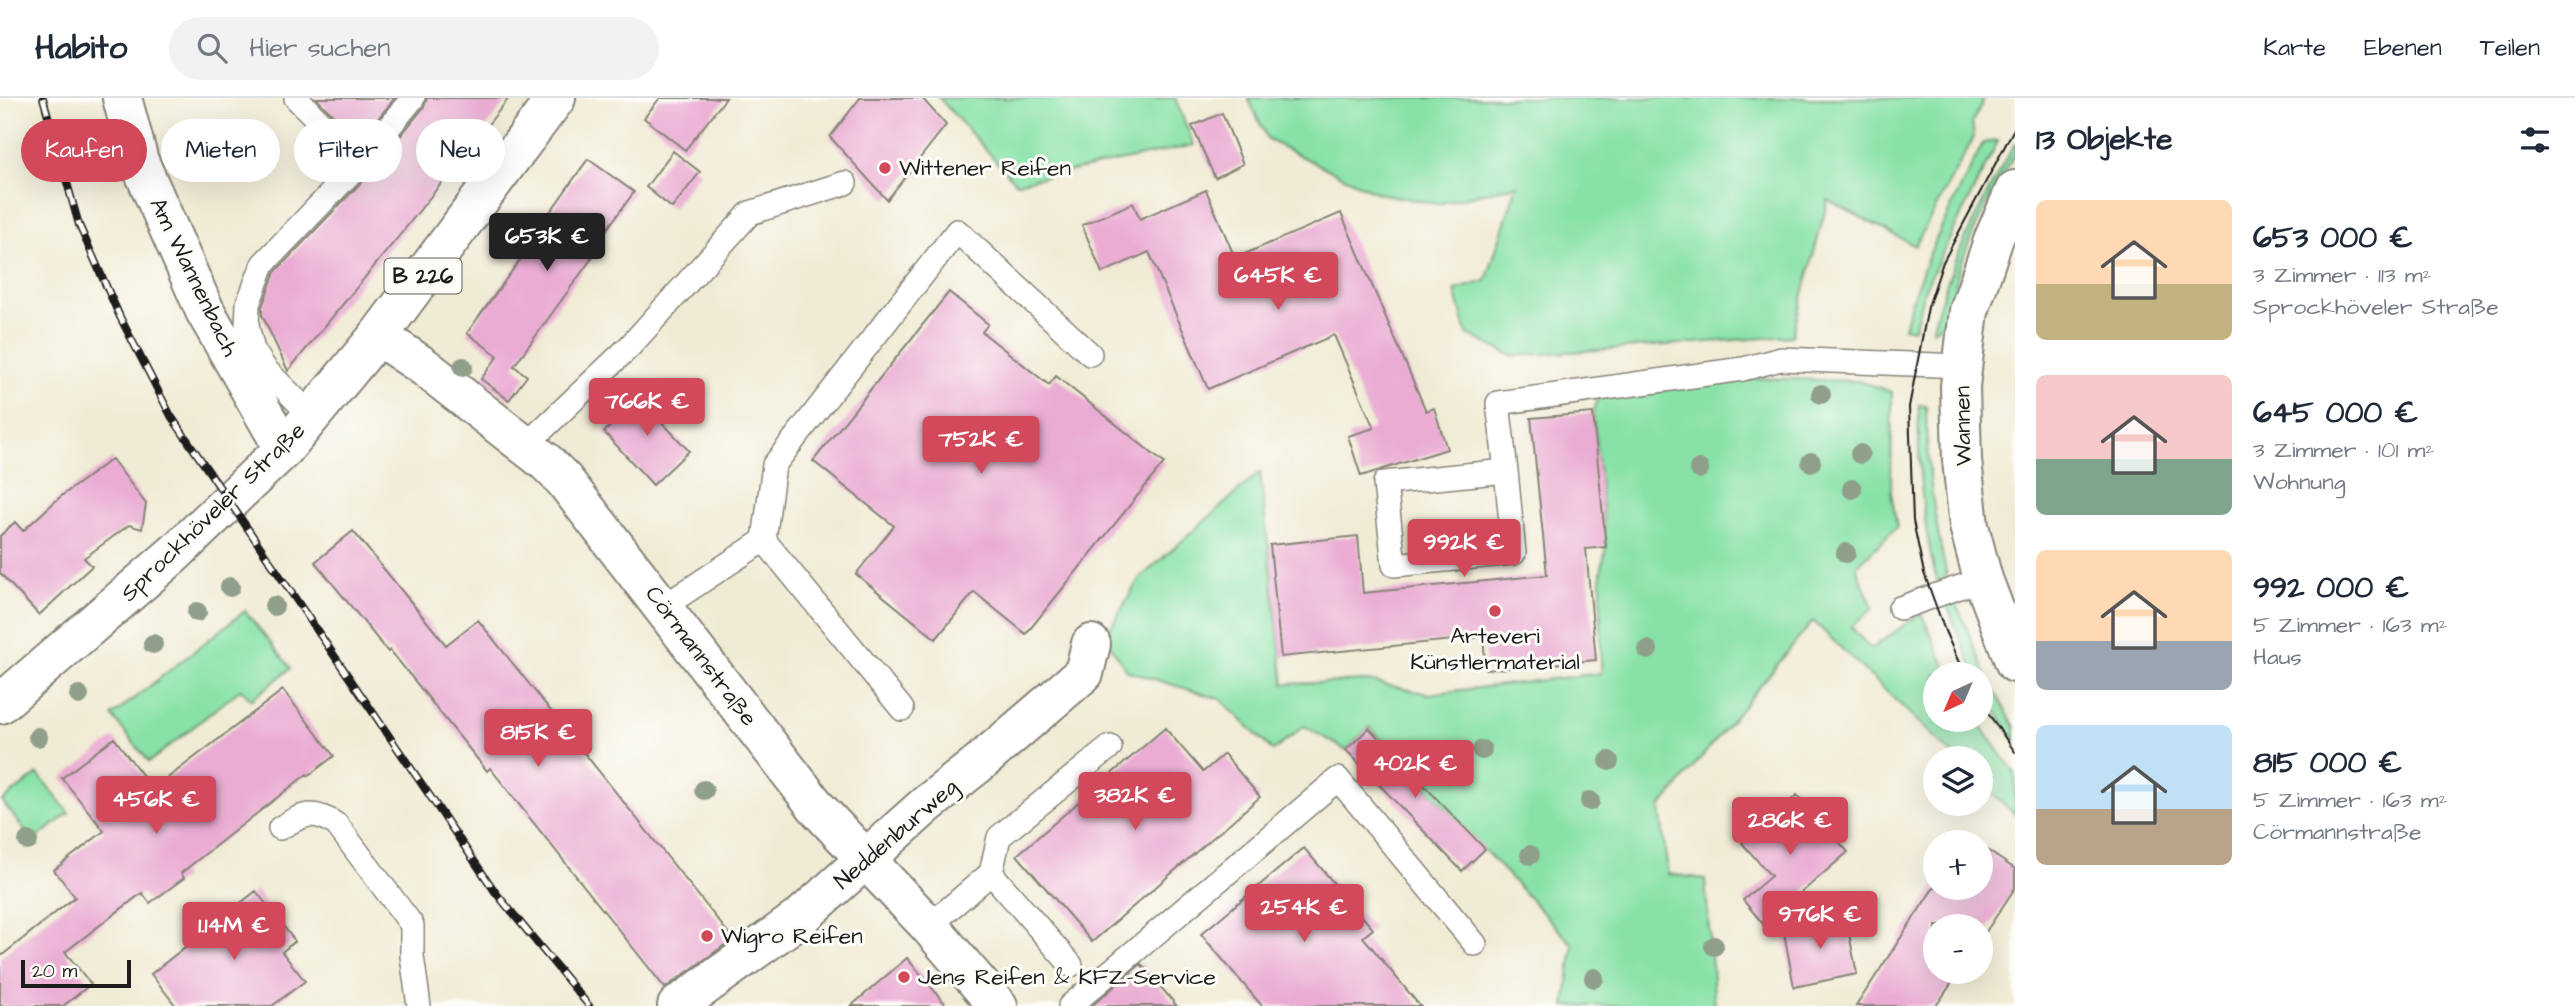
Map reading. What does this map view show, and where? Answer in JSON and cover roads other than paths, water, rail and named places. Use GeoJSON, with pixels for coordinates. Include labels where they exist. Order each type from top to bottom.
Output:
{"type":"FeatureCollection","features":[{"type":"Feature","properties":{"kind":"street","name":"Am Wannenbach"},"geometry":{"type":"LineString","coordinates":[[122,98],[139,161],[205,311],[285,449]]}},
{"type":"Feature","properties":{"kind":"street","name":"Sprockhöveler Straße"},"geometry":{"type":"LineString","coordinates":[[0,704],[174,554],[285,449],[378,336],[556,98]]}},
{"type":"Feature","properties":{"kind":"street","name":"Wannen"},"geometry":{"type":"LineString","coordinates":[[2015,190],[1994,238],[1969,312],[1960,386],[1962,460],[1969,526],[1983,579],[2015,663]]}},
{"type":"Feature","properties":{"kind":"street","name":"Cörmannstraße"},"geometry":{"type":"LineString","coordinates":[[378,336],[423,366],[526,446],[564,480],[818,809],[929,926],[998,1006]]}},
{"type":"Feature","properties":{"kind":"street","name":"Neddenburweg"},"geometry":{"type":"LineString","coordinates":[[677,1006],[802,916],[926,805],[1084,673],[1091,644]]}},
{"type":"Feature","properties":{"kind":"lane"},"geometry":{"type":"LineString","coordinates":[[296,98],[317,119]]}},
{"type":"Feature","properties":{"kind":"lane"},"geometry":{"type":"LineString","coordinates":[[396,119],[413,98]]}},
{"type":"Feature","properties":{"kind":"lane"},"geometry":{"type":"LineString","coordinates":[[312,416],[266,370],[253,350],[247,326],[248,304],[263,264],[342,182]]}},
{"type":"Feature","properties":{"kind":"lane"},"geometry":{"type":"LineString","coordinates":[[526,446],[629,345],[750,213],[845,183]]}},
{"type":"Feature","properties":{"kind":"lane"},"geometry":{"type":"LineString","coordinates":[[902,709],[764,540],[774,465],[957,232],[1090,354]]}},
{"type":"Feature","properties":{"kind":"lane"},"geometry":{"type":"LineString","coordinates":[[1506,471],[1385,483],[1394,565],[1514,553],[1506,471],[1498,403],[1743,369],[1781,359],[1962,366]]}},
{"type":"Feature","properties":{"kind":"lane"},"geometry":{"type":"LineString","coordinates":[[663,607],[764,540]]}},
{"type":"Feature","properties":{"kind":"lane"},"geometry":{"type":"LineString","coordinates":[[1900,608],[1983,579]]}},
{"type":"Feature","properties":{"kind":"lane"},"geometry":{"type":"LineString","coordinates":[[929,926],[991,873],[999,838],[1110,747]]}},
{"type":"Feature","properties":{"kind":"lane"},"geometry":{"type":"LineString","coordinates":[[1070,1006],[1338,779],[1475,944]]}},
{"type":"Feature","properties":{"kind":"lane"},"geometry":{"type":"LineString","coordinates":[[280,828],[300,816],[322,815],[337,825],[412,925],[412,956],[419,1006]]}},
{"type":"Feature","properties":{"kind":"lane"},"geometry":{"type":"LineString","coordinates":[[991,873],[1071,965]]}},
{"type":"Feature","properties":{"kind":"tram line"},"geometry":{"type":"LineString","coordinates":[[1959,662],[1924,573],[1913,521],[1909,407],[1928,307],[1943,262],[2015,127]]}},
{"type":"Feature","properties":{"kind":"tram line"},"geometry":{"type":"LineString","coordinates":[[1993,720],[2015,752]]}},
{"type":"Feature","properties":{"kind":"railway"},"geometry":{"type":"LineString","coordinates":[[43,98],[79,225],[120,317],[171,416],[496,893],[589,1006]]}},
{"type":"Feature","properties":{"kind":"place","name":"Wittener Reifen"},"geometry":{"type":"Point","coordinates":[885,168]}},
{"type":"Feature","properties":{"kind":"place","name":"Arteveri Künstlermaterial"},"geometry":{"type":"Point","coordinates":[1495,611]}},
{"type":"Feature","properties":{"kind":"place","name":"Wigro Reifen"},"geometry":{"type":"Point","coordinates":[707,936]}},
{"type":"Feature","properties":{"kind":"place","name":"Jens Reifen & KFZ-Service"},"geometry":{"type":"Point","coordinates":[904,977]}}]}
